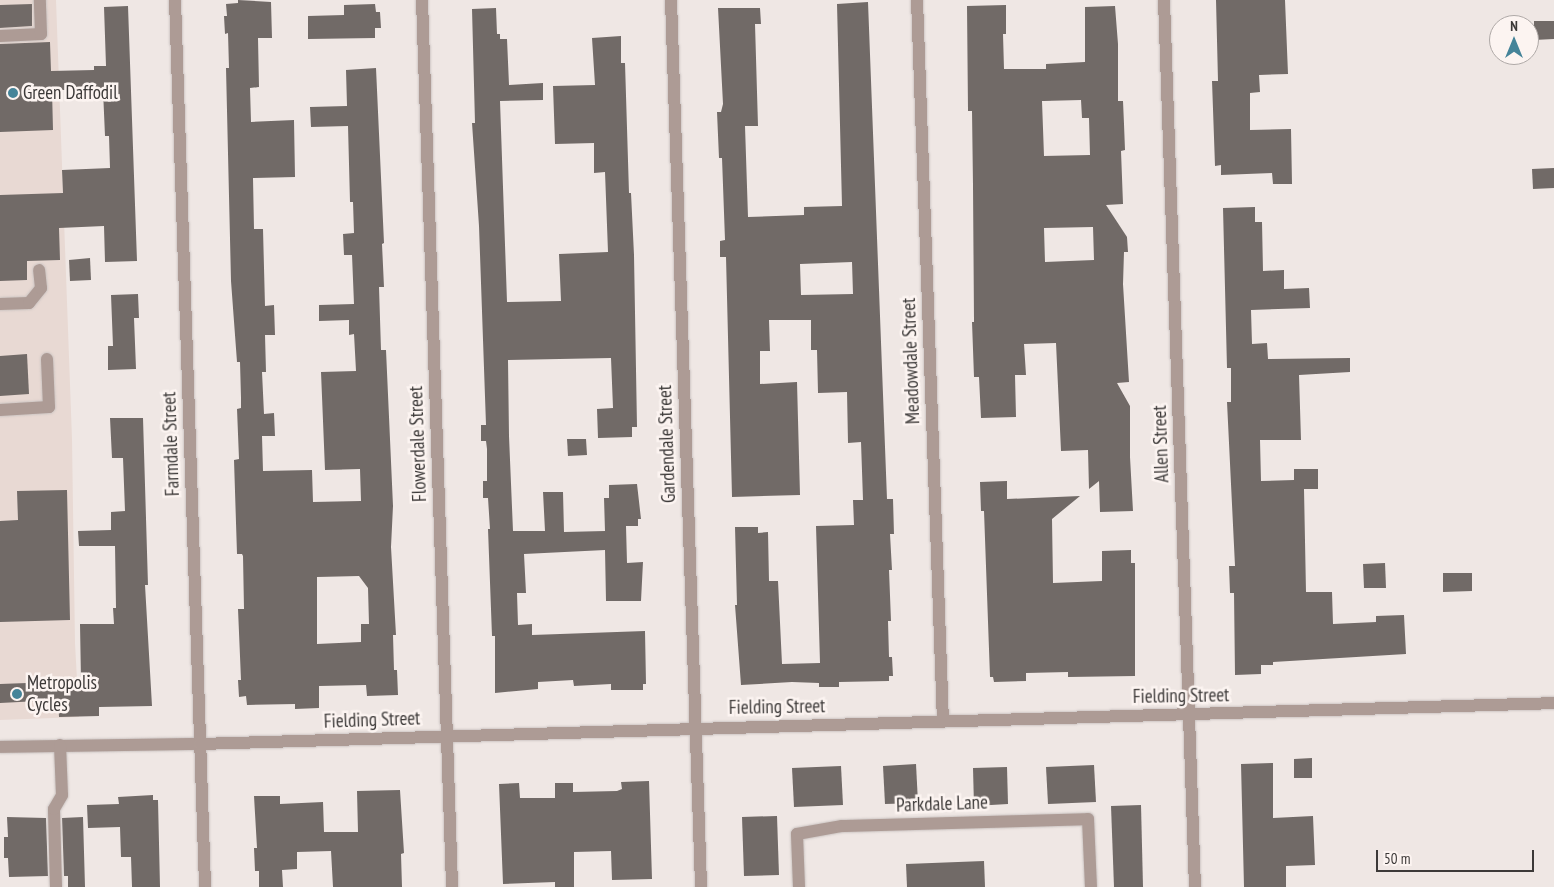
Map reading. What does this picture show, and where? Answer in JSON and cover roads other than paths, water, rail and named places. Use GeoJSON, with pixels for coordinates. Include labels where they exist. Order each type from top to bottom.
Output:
{"type":"FeatureCollection","features":[{"type":"Feature","properties":{"kind":"street"},"geometry":{"type":"LineString","coordinates":[[0,36],[41,34],[40,0]]}},
{"type":"Feature","properties":{"kind":"street","name":"Farmdale Street"},"geometry":{"type":"LineString","coordinates":[[175,0],[205,887]]}},
{"type":"Feature","properties":{"kind":"street","name":"Flowerdale Street"},"geometry":{"type":"LineString","coordinates":[[422,0],[452,887]]}},
{"type":"Feature","properties":{"kind":"street","name":"Gardendale Street"},"geometry":{"type":"LineString","coordinates":[[672,0],[694,728],[701,887]]}},
{"type":"Feature","properties":{"kind":"street","name":"Meadowdale Street"},"geometry":{"type":"LineString","coordinates":[[918,0],[943,722]]}},
{"type":"Feature","properties":{"kind":"street","name":"Allen Street"},"geometry":{"type":"LineString","coordinates":[[1164,0],[1195,887]]}},
{"type":"Feature","properties":{"kind":"street"},"geometry":{"type":"LineString","coordinates":[[0,304],[29,303],[41,288],[39,270]]}},
{"type":"Feature","properties":{"kind":"street"},"geometry":{"type":"LineString","coordinates":[[0,410],[49,407],[47,359]]}},
{"type":"Feature","properties":{"kind":"street","name":"Fielding Street"},"geometry":{"type":"LineString","coordinates":[[0,747],[200,744],[1554,703]]}},
{"type":"Feature","properties":{"kind":"street"},"geometry":{"type":"LineString","coordinates":[[56,887],[54,808],[62,795],[60,745]]}},
{"type":"Feature","properties":{"kind":"street","name":"Parkdale Lane"},"geometry":{"type":"LineString","coordinates":[[799,887],[797,834],[842,826],[1088,819],[1091,887]]}},
{"type":"Feature","properties":{"kind":"place","name":"Green Daffodil"},"geometry":{"type":"Point","coordinates":[13,93]}},
{"type":"Feature","properties":{"kind":"place","name":"Metropolis Cycles"},"geometry":{"type":"Point","coordinates":[17,694]}}]}
